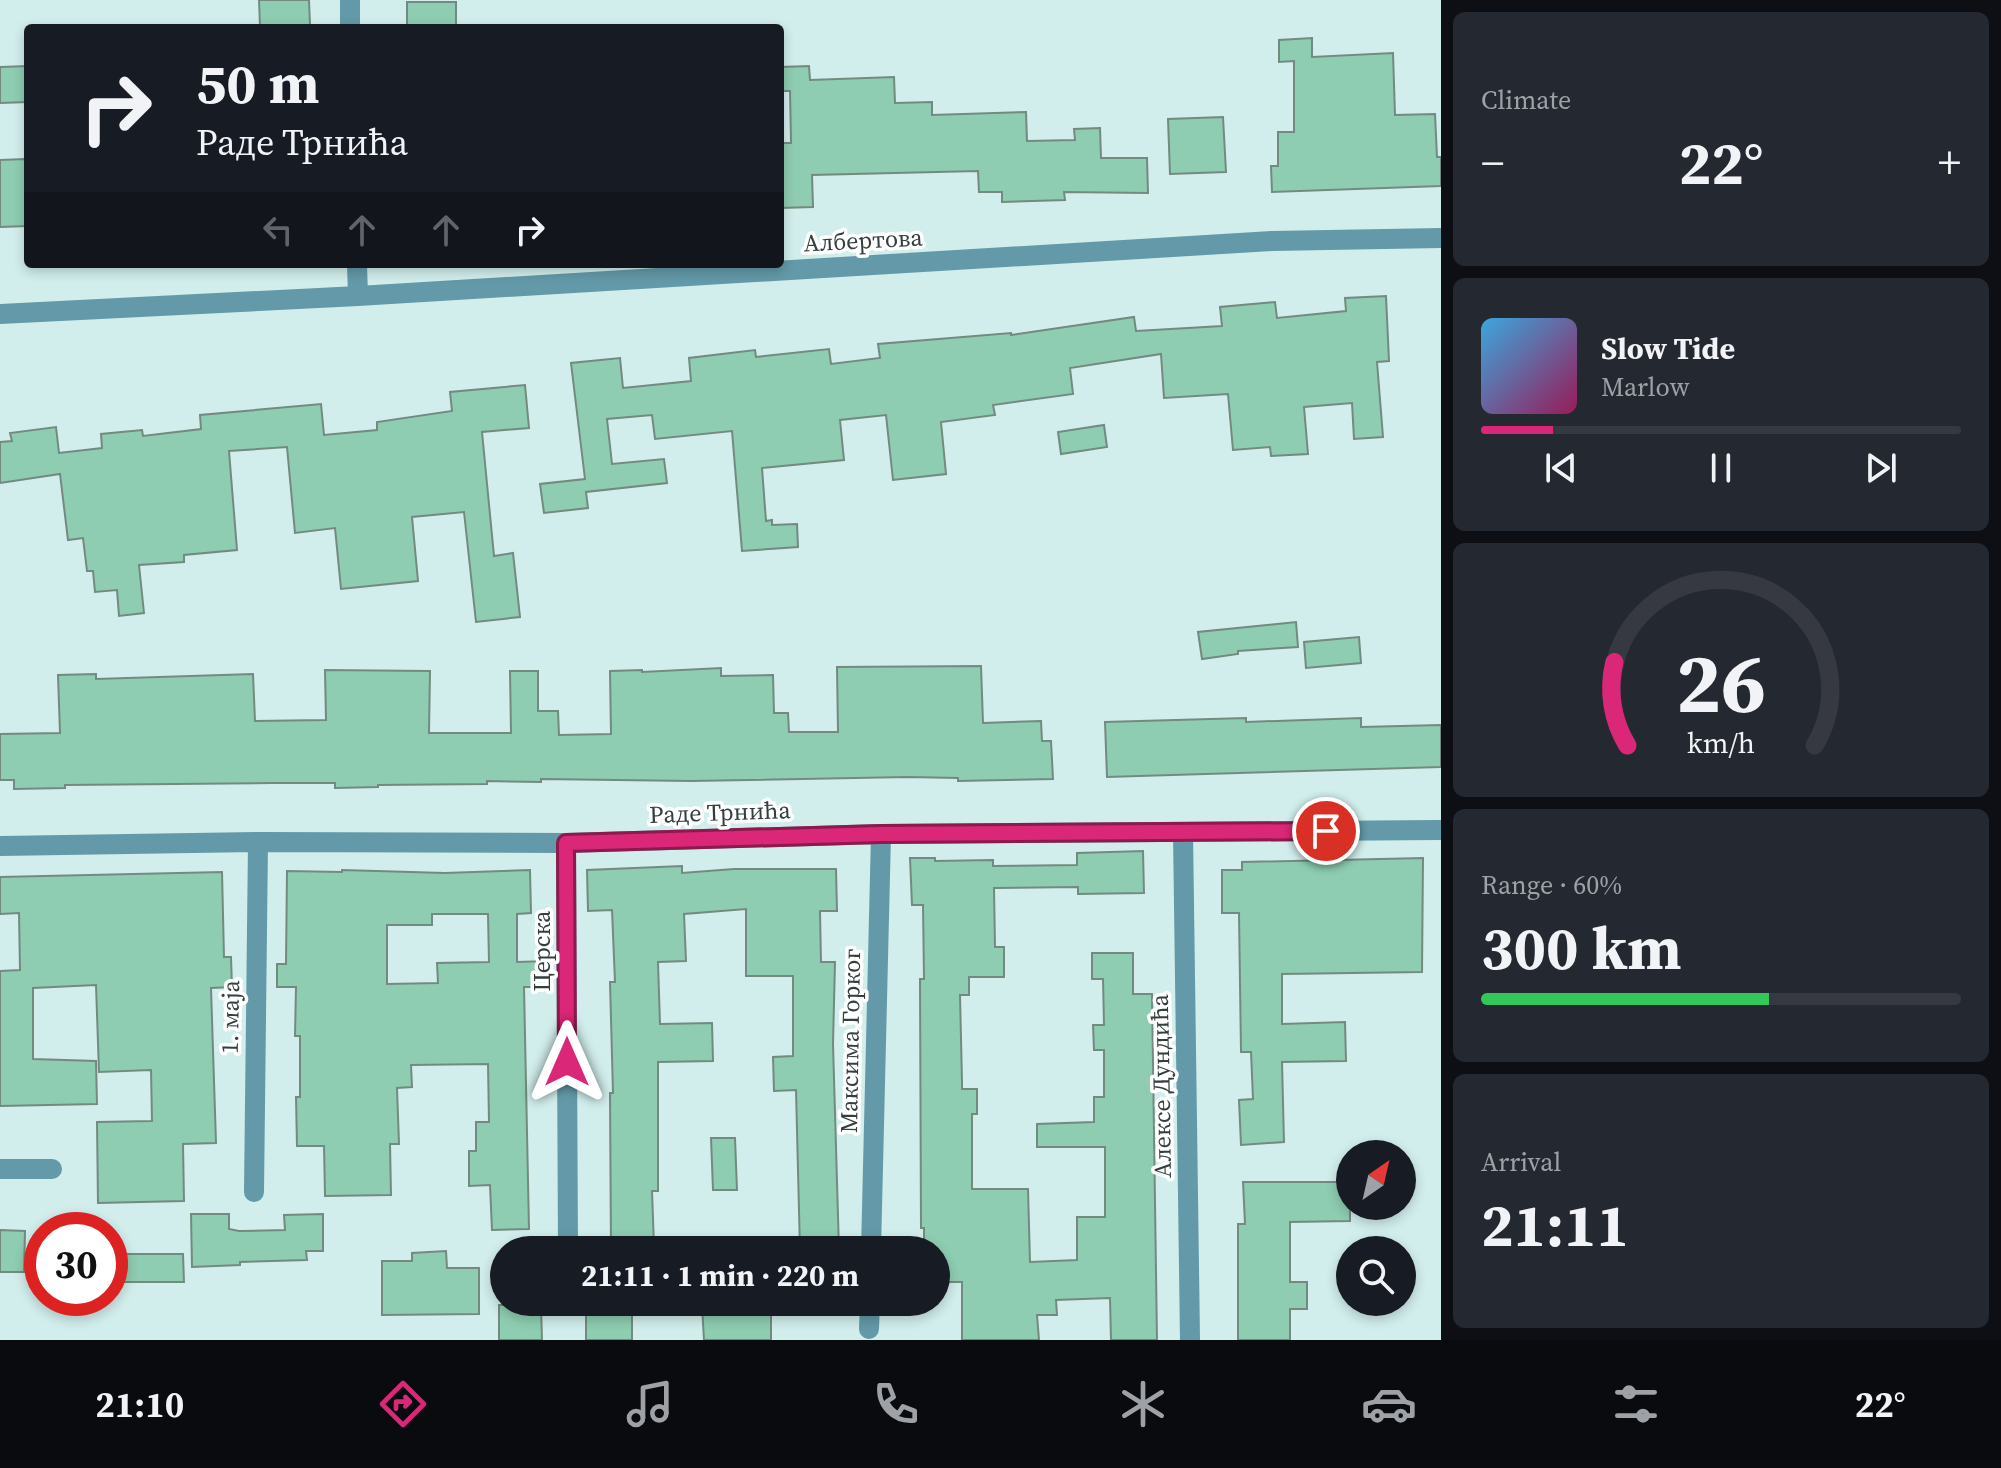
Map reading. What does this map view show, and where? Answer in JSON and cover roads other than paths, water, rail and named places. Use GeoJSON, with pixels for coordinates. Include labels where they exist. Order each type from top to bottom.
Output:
{"type":"FeatureCollection","features":[{"type":"Feature","properties":{"kind":"street"},"geometry":{"type":"LineString","coordinates":[[350,0],[350,24]]}},
{"type":"Feature","properties":{"kind":"street","name":"Албертова"},"geometry":{"type":"LineString","coordinates":[[0,314],[358,296],[1272,241],[1441,238]]}},
{"type":"Feature","properties":{"kind":"street"},"geometry":{"type":"LineString","coordinates":[[357,268],[358,296]]}},
{"type":"Feature","properties":{"kind":"street","name":"Раде Трнића"},"geometry":{"type":"LineString","coordinates":[[0,846],[258,842],[566,843],[881,834],[1441,830]]}},
{"type":"Feature","properties":{"kind":"street","name":"Алексе Дундића"},"geometry":{"type":"LineString","coordinates":[[1183,832],[1190,1340]]}},
{"type":"Feature","properties":{"kind":"street","name":"Максима Горког"},"geometry":{"type":"LineString","coordinates":[[871,1236],[881,834]]}},
{"type":"Feature","properties":{"kind":"street","name":"1. маја"},"geometry":{"type":"LineString","coordinates":[[254,1192],[258,842]]}},
{"type":"Feature","properties":{"kind":"street","name":"Церска"},"geometry":{"type":"LineString","coordinates":[[566,843],[568,1236]]}},
{"type":"Feature","properties":{"kind":"street"},"geometry":{"type":"LineString","coordinates":[[0,1169],[52,1169]]}},
{"type":"Feature","properties":{"kind":"street"},"geometry":{"type":"LineString","coordinates":[[869,1316],[869,1329]]}}]}
